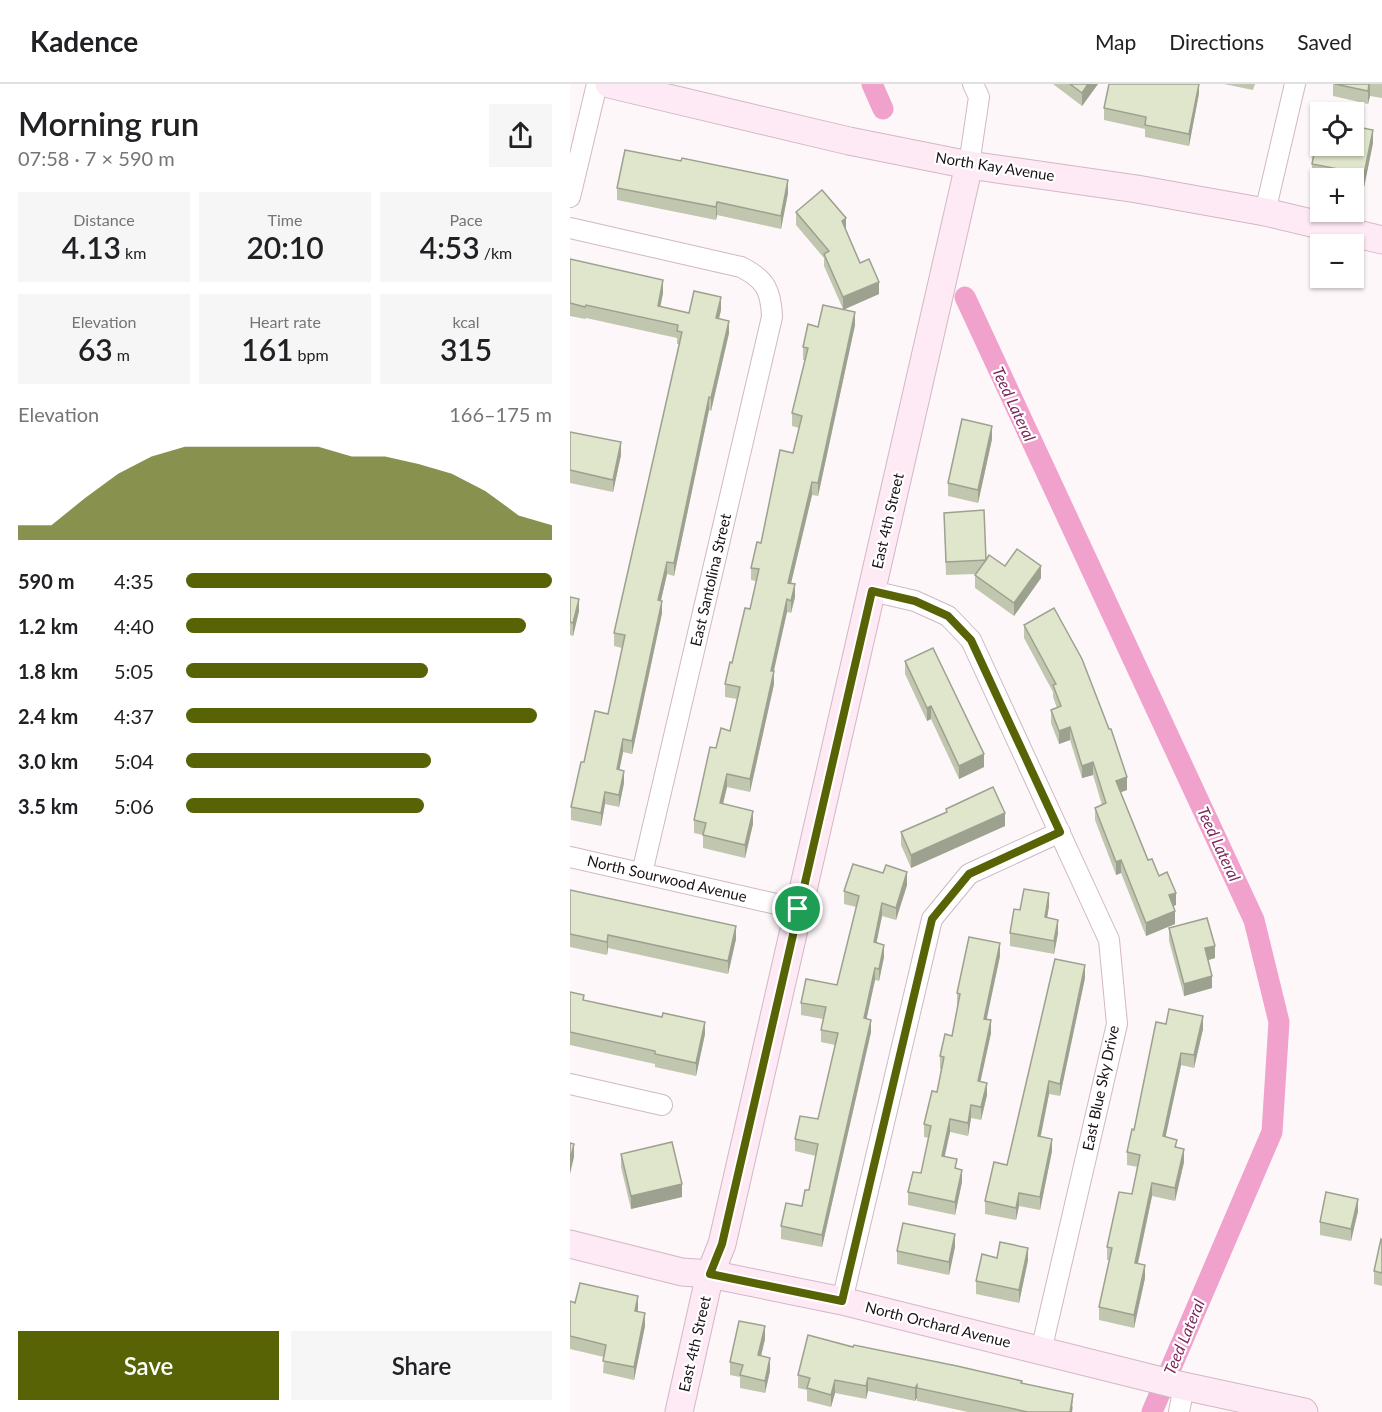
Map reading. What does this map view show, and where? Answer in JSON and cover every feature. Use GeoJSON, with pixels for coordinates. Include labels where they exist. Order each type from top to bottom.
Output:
{"type":"FeatureCollection","features":[{"type":"Feature","properties":{"kind":"street"},"geometry":{"type":"LineString","coordinates":[[570,197],[597,84]]}},
{"type":"Feature","properties":{"kind":"street","name":"North Kay Avenue"},"geometry":{"type":"LineString","coordinates":[[609,84],[849,141],[928,157],[1137,189],[1265,212],[1382,240]]}},
{"type":"Feature","properties":{"kind":"street","name":"East 4th Street"},"geometry":{"type":"LineString","coordinates":[[679,1412],[710,1274],[722,1244],[969,165],[979,98],[973,84]]}},
{"type":"Feature","properties":{"kind":"street"},"geometry":{"type":"LineString","coordinates":[[1265,212],[1295,84]]}},
{"type":"Feature","properties":{"kind":"street","name":"East Santolina Street"},"geometry":{"type":"LineString","coordinates":[[570,228],[741,267],[755,274],[766,287],[771,302],[772,317],[642,873]]}},
{"type":"Feature","properties":{"kind":"street","name":"East Blue Sky Drive"},"geometry":{"type":"LineString","coordinates":[[872,591],[915,601],[948,616],[971,640],[1109,940],[1117,1024],[1041,1351]]}},
{"type":"Feature","properties":{"kind":"street"},"geometry":{"type":"LineString","coordinates":[[842,1301],[932,919],[969,874],[1060,832]]}},
{"type":"Feature","properties":{"kind":"street","name":"North Sourwood Avenue"},"geometry":{"type":"LineString","coordinates":[[570,857],[798,909]]}},
{"type":"Feature","properties":{"kind":"street"},"geometry":{"type":"LineString","coordinates":[[570,1084],[662,1105]]}},
{"type":"Feature","properties":{"kind":"street","name":"North Orchard Avenue"},"geometry":{"type":"LineString","coordinates":[[570,1244],[682,1272],[710,1274],[842,1301],[1041,1351],[1174,1390],[1304,1412]]}},
{"type":"Feature","properties":{"kind":"building"},"geometry":{"type":"Polygon","coordinates":[[[1070,84],[1088,84],[1082,93],[1070,84]]]}},
{"type":"Feature","properties":{"kind":"building"},"geometry":{"type":"Polygon","coordinates":[[[1109,84],[1199,84],[1189,134],[1145,125],[1146,117],[1104,108],[1109,84]]]}},
{"type":"Feature","properties":{"kind":"building"},"geometry":{"type":"Polygon","coordinates":[[[1335,84],[1369,84],[1368,91],[1335,84]]]}},
{"type":"Feature","properties":{"kind":"building"},"geometry":{"type":"Polygon","coordinates":[[[1364,128],[1373,130],[1364,174],[1364,168],[1333,168],[1312,164],[1314,156],[1364,156],[1364,128]]]}},
{"type":"Feature","properties":{"kind":"building"},"geometry":{"type":"Polygon","coordinates":[[[625,150],[681,161],[682,158],[788,180],[781,216],[717,202],[716,207],[617,188],[625,150]]]}},
{"type":"Feature","properties":{"kind":"building"},"geometry":{"type":"Polygon","coordinates":[[[822,190],[846,218],[842,221],[860,263],[869,259],[879,282],[843,297],[824,254],[829,251],[796,212],[822,190]]]}},
{"type":"Feature","properties":{"kind":"building"},"geometry":{"type":"Polygon","coordinates":[[[570,259],[663,280],[658,306],[689,313],[694,291],[721,297],[716,318],[729,321],[711,398],[709,397],[674,563],[667,562],[658,600],[662,601],[632,741],[623,739],[617,769],[624,771],[619,795],[605,792],[601,813],[571,807],[595,711],[608,714],[625,635],[614,633],[682,332],[677,331],[678,325],[570,303],[570,259]]]}},
{"type":"Feature","properties":{"kind":"building"},"geometry":{"type":"Polygon","coordinates":[[[823,305],[855,312],[818,483],[812,482],[788,583],[795,584],[791,601],[787,599],[750,779],[727,774],[720,803],[753,811],[745,845],[703,835],[706,823],[694,820],[710,747],[716,748],[721,728],[730,731],[740,687],[725,684],[745,608],[750,609],[759,569],[751,568],[757,542],[761,543],[780,450],[793,453],[802,416],[792,413],[808,348],[803,347],[808,324],[818,327],[823,305]]]}},
{"type":"Feature","properties":{"kind":"building"},"geometry":{"type":"Polygon","coordinates":[[[962,419],[992,426],[978,490],[948,483],[962,419]]]}},
{"type":"Feature","properties":{"kind":"building"},"geometry":{"type":"Polygon","coordinates":[[[570,432],[621,442],[613,480],[570,470],[570,432]]]}},
{"type":"Feature","properties":{"kind":"building"},"geometry":{"type":"Polygon","coordinates":[[[984,510],[986,560],[946,562],[944,513],[984,510]]]}},
{"type":"Feature","properties":{"kind":"building"},"geometry":{"type":"Polygon","coordinates":[[[1017,549],[1041,566],[1014,603],[975,575],[989,555],[1005,566],[1017,549]]]}},
{"type":"Feature","properties":{"kind":"building"},"geometry":{"type":"Polygon","coordinates":[[[570,597],[579,599],[573,623],[570,622],[570,597]]]}},
{"type":"Feature","properties":{"kind":"building"},"geometry":{"type":"Polygon","coordinates":[[[1054,608],[1082,659],[1109,729],[1111,729],[1127,777],[1116,781],[1148,860],[1152,859],[1159,876],[1167,872],[1176,893],[1169,895],[1175,911],[1146,923],[1121,860],[1116,862],[1095,808],[1106,803],[1093,762],[1082,766],[1070,727],[1059,731],[1051,710],[1061,706],[1053,685],[1056,684],[1024,625],[1054,608]]]}},
{"type":"Feature","properties":{"kind":"building"},"geometry":{"type":"Polygon","coordinates":[[[933,648],[984,754],[959,766],[931,706],[927,708],[905,661],[933,648]]]}},
{"type":"Feature","properties":{"kind":"building"},"geometry":{"type":"Polygon","coordinates":[[[993,787],[1005,813],[911,855],[901,832],[947,812],[946,809],[993,787]]]}},
{"type":"Feature","properties":{"kind":"building"},"geometry":{"type":"Polygon","coordinates":[[[853,864],[883,873],[886,865],[907,872],[896,908],[882,903],[874,942],[884,945],[879,969],[875,968],[864,1018],[871,1020],[822,1235],[781,1226],[786,1203],[802,1206],[805,1190],[809,1190],[818,1144],[795,1139],[800,1116],[818,1119],[838,1033],[821,1030],[826,1007],[801,1003],[806,979],[837,985],[859,896],[844,891],[853,864]]]}},
{"type":"Feature","properties":{"kind":"building"},"geometry":{"type":"Polygon","coordinates":[[[1024,889],[1049,893],[1045,917],[1058,920],[1054,941],[1010,933],[1014,909],[1020,910],[1024,889]]]}},
{"type":"Feature","properties":{"kind":"building"},"geometry":{"type":"Polygon","coordinates":[[[570,890],[736,926],[728,961],[608,935],[607,942],[570,934],[570,890]]]}},
{"type":"Feature","properties":{"kind":"building"},"geometry":{"type":"Polygon","coordinates":[[[1207,918],[1215,946],[1205,948],[1212,976],[1184,984],[1169,928],[1207,918]]]}},
{"type":"Feature","properties":{"kind":"building"},"geometry":{"type":"Polygon","coordinates":[[[969,937],[1000,943],[984,1019],[991,1020],[978,1081],[987,1083],[981,1107],[971,1105],[968,1123],[950,1119],[942,1156],[957,1159],[955,1168],[962,1170],[955,1202],[908,1192],[913,1172],[921,1173],[931,1126],[924,1124],[932,1091],[937,1092],[944,1057],[940,1056],[945,1034],[952,1036],[960,994],[957,993],[969,937]]]}},
{"type":"Feature","properties":{"kind":"building"},"geometry":{"type":"Polygon","coordinates":[[[1055,959],[1085,965],[1060,1084],[1049,1081],[1038,1136],[1052,1139],[1040,1197],[1019,1193],[1016,1208],[985,1201],[994,1162],[1007,1165],[1055,959]]]}},
{"type":"Feature","properties":{"kind":"building"},"geometry":{"type":"Polygon","coordinates":[[[570,992],[584,995],[583,1000],[662,1017],[663,1013],[705,1022],[696,1063],[655,1054],[655,1051],[570,1032],[570,992]]]}},
{"type":"Feature","properties":{"kind":"building"},"geometry":{"type":"Polygon","coordinates":[[[1169,1009],[1203,1016],[1194,1055],[1181,1053],[1163,1136],[1177,1140],[1175,1147],[1184,1149],[1175,1188],[1152,1183],[1135,1263],[1145,1265],[1134,1315],[1099,1307],[1112,1248],[1107,1247],[1119,1192],[1132,1194],[1140,1155],[1127,1152],[1132,1129],[1134,1130],[1156,1022],[1166,1024],[1169,1009]]]}},
{"type":"Feature","properties":{"kind":"building"},"geometry":{"type":"Polygon","coordinates":[[[672,1142],[682,1184],[631,1196],[621,1154],[672,1142]]]}},
{"type":"Feature","properties":{"kind":"building"},"geometry":{"type":"Polygon","coordinates":[[[570,1143],[574,1144],[570,1161],[570,1143]]]}},
{"type":"Feature","properties":{"kind":"building"},"geometry":{"type":"Polygon","coordinates":[[[1326,1192],[1358,1199],[1351,1229],[1320,1222],[1326,1192]]]}},
{"type":"Feature","properties":{"kind":"building"},"geometry":{"type":"Polygon","coordinates":[[[903,1223],[955,1234],[949,1262],[897,1251],[903,1223]]]}},
{"type":"Feature","properties":{"kind":"building"},"geometry":{"type":"Polygon","coordinates":[[[1382,1240],[1382,1273],[1374,1271],[1382,1240]]]}},
{"type":"Feature","properties":{"kind":"building"},"geometry":{"type":"Polygon","coordinates":[[[1000,1242],[1028,1248],[1019,1290],[976,1281],[982,1254],[997,1258],[1000,1242]]]}},
{"type":"Feature","properties":{"kind":"building"},"geometry":{"type":"Polygon","coordinates":[[[580,1283],[638,1296],[635,1311],[645,1313],[634,1367],[603,1361],[606,1345],[570,1336],[570,1301],[575,1303],[580,1283]]]}},
{"type":"Feature","properties":{"kind":"building"},"geometry":{"type":"Polygon","coordinates":[[[739,1321],[765,1326],[758,1355],[770,1358],[765,1381],[740,1375],[743,1365],[730,1362],[739,1321]]]}},
{"type":"Feature","properties":{"kind":"building"},"geometry":{"type":"Polygon","coordinates":[[[808,1335],[853,1347],[854,1345],[957,1366],[1073,1394],[1070,1412],[1028,1412],[917,1388],[917,1385],[915,1388],[868,1378],[866,1386],[835,1380],[831,1395],[807,1388],[810,1378],[798,1375],[808,1335]]]}},
{"type":"Feature","properties":{"kind":"waterway","name":"Teed Lateral"},"geometry":{"type":"LineString","coordinates":[[872,84],[883,109]]}},
{"type":"Feature","properties":{"kind":"waterway","name":"Teed Lateral"},"geometry":{"type":"LineString","coordinates":[[965,297],[1254,920],[1279,1022],[1272,1132],[1152,1412]]}},
{"type":"Feature","properties":{"kind":"route"},"geometry":{"type":"LineString","coordinates":[[872,591],[915,601],[948,616],[971,640],[1060,832],[969,874],[932,919],[842,1301],[710,1274],[722,1244],[798,909],[872,591]]}}]}
